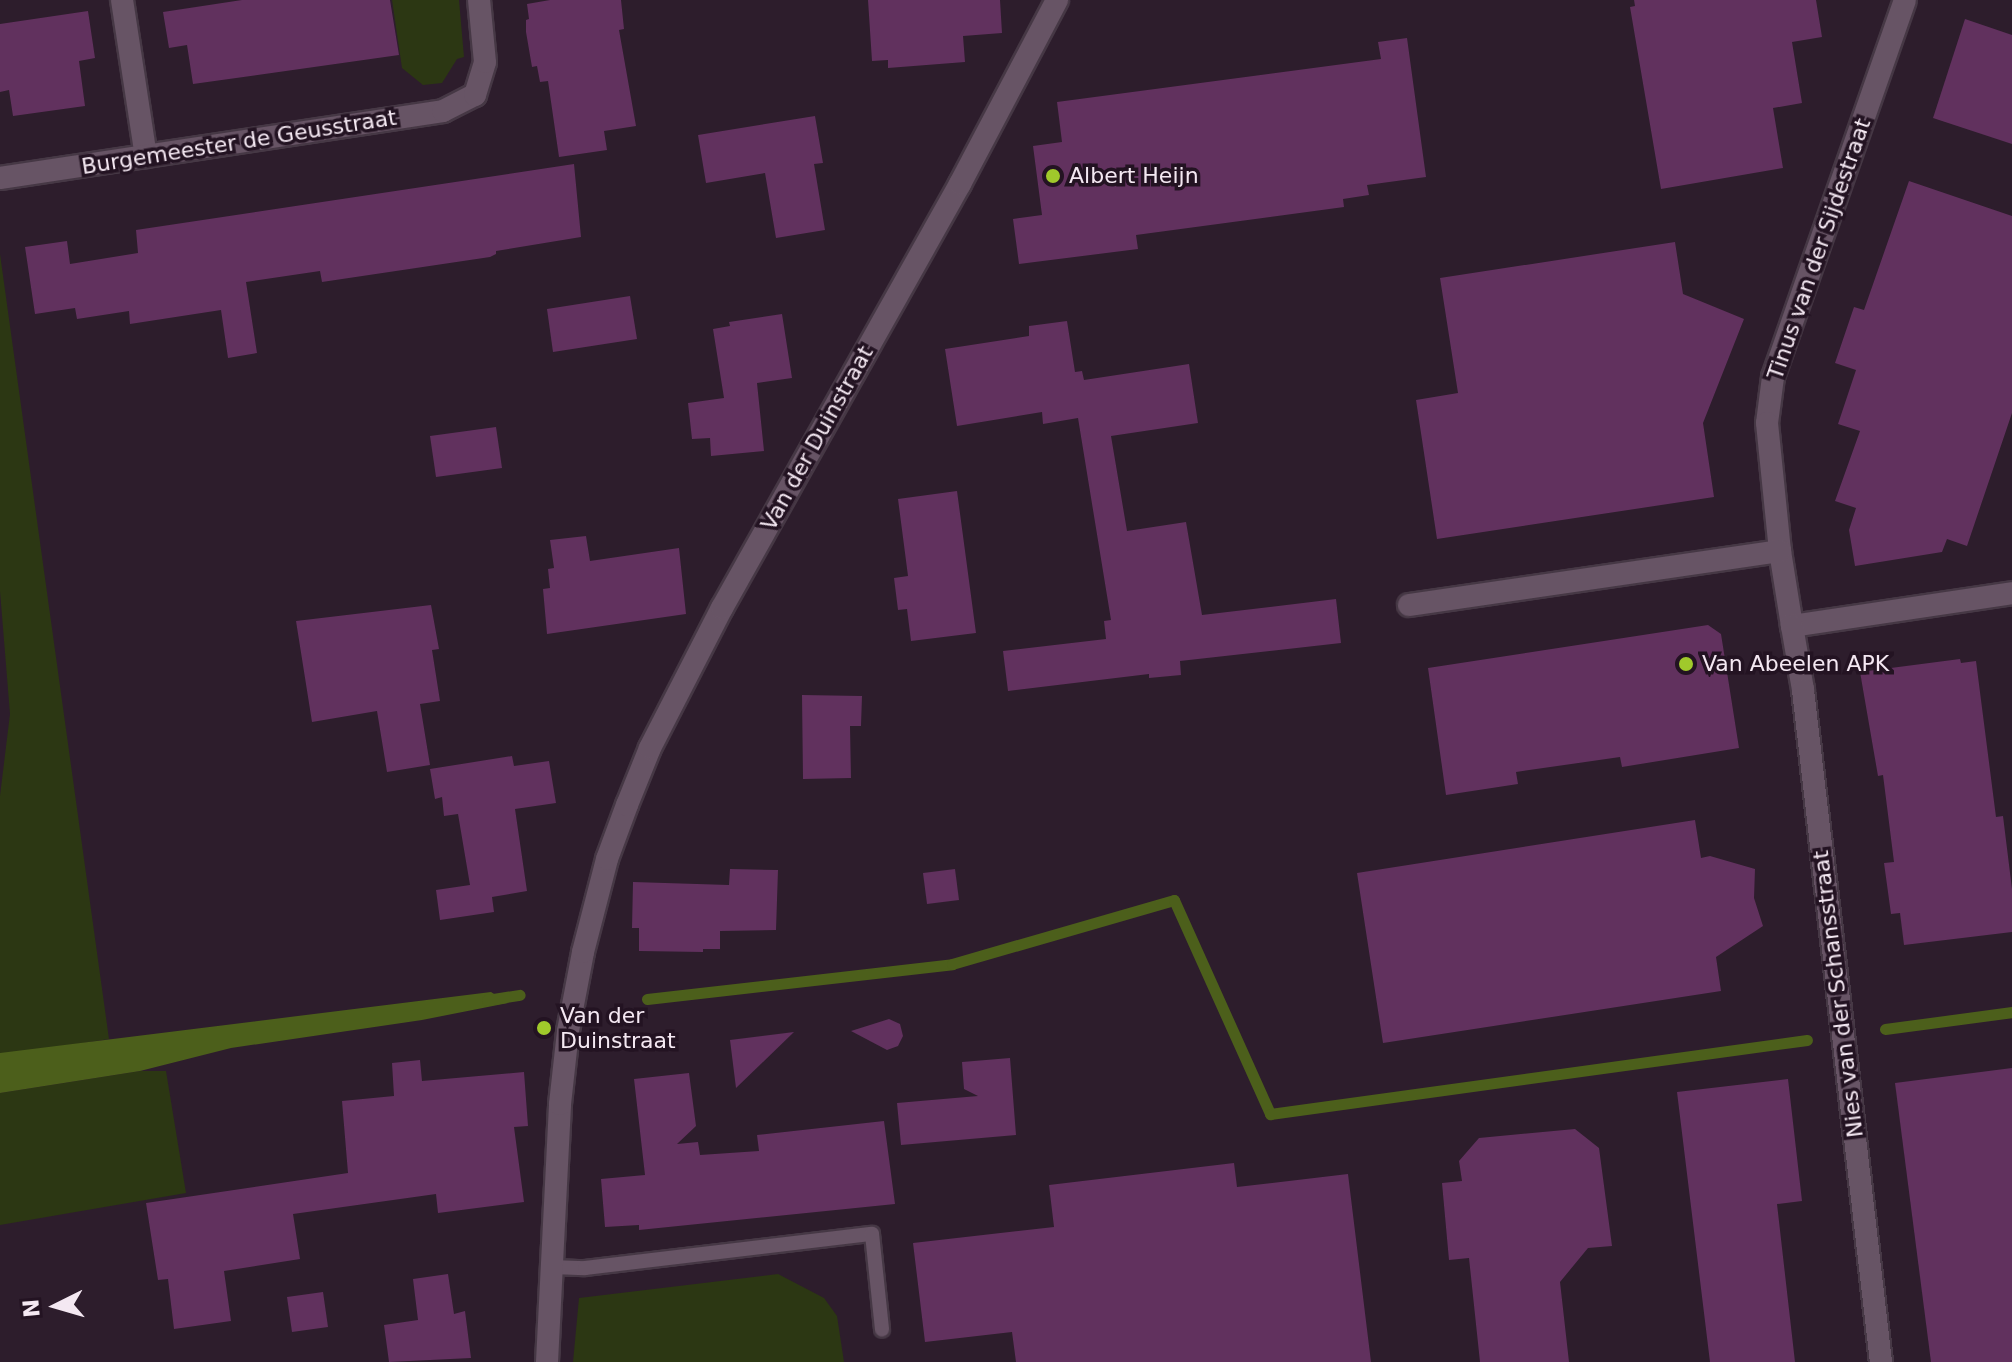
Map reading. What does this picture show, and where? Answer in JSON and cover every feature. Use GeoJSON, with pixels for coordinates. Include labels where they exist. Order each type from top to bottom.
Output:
{"type":"FeatureCollection","features":[{"type":"Feature","properties":{"kind":"street"},"geometry":{"type":"LineString","coordinates":[[122,0],[146,156]]}},
{"type":"Feature","properties":{"kind":"street","name":"Burgemeester de Geusstraat"},"geometry":{"type":"LineString","coordinates":[[0,178],[443,111],[475,95],[485,62],[479,0]]}},
{"type":"Feature","properties":{"kind":"street","name":"Van der Duinstraat"},"geometry":{"type":"LineString","coordinates":[[547,1362],[560,1104],[568,1031],[583,952],[607,859],[639,776],[722,608],[960,184],[1057,0]]}},
{"type":"Feature","properties":{"kind":"street","name":"Tinus van der Sijdestraat"},"geometry":{"type":"LineString","coordinates":[[1780,551],[1767,423],[1773,377],[1905,0]]}},
{"type":"Feature","properties":{"kind":"street"},"geometry":{"type":"LineString","coordinates":[[1409,605],[1780,551]]}},
{"type":"Feature","properties":{"kind":"street","name":"Nies van der Schansstraat"},"geometry":{"type":"LineString","coordinates":[[1780,551],[1803,690],[1881,1362]]}},
{"type":"Feature","properties":{"kind":"street"},"geometry":{"type":"LineString","coordinates":[[1792,626],[2012,593]]}},
{"type":"Feature","properties":{"kind":"lane"},"geometry":{"type":"LineString","coordinates":[[552,1267],[585,1268],[872,1234],[882,1329]]}},
{"type":"Feature","properties":{"kind":"shaded area"},"geometry":{"type":"Polygon","coordinates":[[[392,0],[459,0],[464,57],[457,59],[442,83],[423,85],[402,68],[392,0]]]}},
{"type":"Feature","properties":{"kind":"shaded area"},"geometry":{"type":"Polygon","coordinates":[[[0,254],[109,1039],[0,1056],[0,796],[10,714],[0,591],[0,254]]]}},
{"type":"Feature","properties":{"kind":"shaded area"},"geometry":{"type":"Polygon","coordinates":[[[491,992],[508,1003],[422,1020],[231,1048],[140,1071],[0,1093],[0,1053],[491,992]]]}},
{"type":"Feature","properties":{"kind":"shaded area"},"geometry":{"type":"Polygon","coordinates":[[[140,1071],[166,1071],[186,1193],[0,1225],[0,1093],[140,1071]]]}},
{"type":"Feature","properties":{"kind":"shaded area"},"geometry":{"type":"Polygon","coordinates":[[[778,1274],[824,1298],[837,1316],[844,1362],[573,1362],[579,1298],[778,1274]]]}},
{"type":"Feature","properties":{"kind":"building"},"geometry":{"type":"Polygon","coordinates":[[[242,0],[390,0],[399,55],[193,84],[187,45],[169,48],[163,12],[242,0]]]}},
{"type":"Feature","properties":{"kind":"building"},"geometry":{"type":"Polygon","coordinates":[[[550,0],[621,0],[624,29],[619,30],[636,126],[604,131],[607,150],[559,157],[548,81],[540,82],[537,66],[532,67],[526,32],[526,20],[529,19],[527,4],[550,0]]]}},
{"type":"Feature","properties":{"kind":"building"},"geometry":{"type":"Polygon","coordinates":[[[868,0],[1000,0],[1002,33],[963,36],[965,62],[888,68],[888,60],[872,61],[868,0]]]}},
{"type":"Feature","properties":{"kind":"building"},"geometry":{"type":"Polygon","coordinates":[[[1634,0],[1816,0],[1822,37],[1792,42],[1802,103],[1773,108],[1783,168],[1661,189],[1630,7],[1635,6],[1634,0]]]}},
{"type":"Feature","properties":{"kind":"building"},"geometry":{"type":"Polygon","coordinates":[[[88,11],[95,58],[79,61],[85,106],[13,116],[9,90],[0,92],[0,24],[88,11]]]}},
{"type":"Feature","properties":{"kind":"building"},"geometry":{"type":"Polygon","coordinates":[[[1965,19],[2012,35],[2012,144],[1933,118],[1965,19]]]}},
{"type":"Feature","properties":{"kind":"building"},"geometry":{"type":"Polygon","coordinates":[[[1407,38],[1426,177],[1367,185],[1369,195],[1343,199],[1344,207],[1136,235],[1138,249],[1019,264],[1013,219],[1042,215],[1033,146],[1062,142],[1057,102],[1381,59],[1378,42],[1407,38]]]}},
{"type":"Feature","properties":{"kind":"building"},"geometry":{"type":"Polygon","coordinates":[[[815,116],[823,163],[814,164],[825,230],[776,238],[765,173],[706,183],[698,135],[815,116]]]}},
{"type":"Feature","properties":{"kind":"building"},"geometry":{"type":"Polygon","coordinates":[[[574,164],[581,237],[496,251],[490,257],[322,282],[320,271],[246,282],[257,353],[228,358],[221,310],[130,324],[129,311],[77,319],[75,308],[35,314],[25,247],[67,241],[70,264],[138,253],[136,230],[574,164]]]}},
{"type":"Feature","properties":{"kind":"building"},"geometry":{"type":"Polygon","coordinates":[[[1909,181],[2012,216],[2012,413],[1967,546],[1947,539],[1942,552],[1855,566],[1849,530],[1856,508],[1835,501],[1860,431],[1838,424],[1856,370],[1835,363],[1854,307],[1864,310],[1909,181]]]}},
{"type":"Feature","properties":{"kind":"building"},"geometry":{"type":"Polygon","coordinates":[[[1675,242],[1683,294],[1744,319],[1703,423],[1714,497],[1437,539],[1416,400],[1458,393],[1440,278],[1675,242]]]}},
{"type":"Feature","properties":{"kind":"building"},"geometry":{"type":"Polygon","coordinates":[[[630,296],[637,339],[553,352],[547,309],[630,296]]]}},
{"type":"Feature","properties":{"kind":"building"},"geometry":{"type":"Polygon","coordinates":[[[782,314],[792,378],[757,383],[764,451],[711,456],[710,438],[692,439],[688,403],[724,398],[713,329],[730,326],[729,322],[782,314]]]}},
{"type":"Feature","properties":{"kind":"building"},"geometry":{"type":"Polygon","coordinates":[[[1067,321],[1075,372],[1082,371],[1084,380],[1189,364],[1198,423],[1111,436],[1127,531],[1186,522],[1202,615],[1336,599],[1341,643],[1180,661],[1181,675],[1149,678],[1149,674],[1008,691],[1003,651],[1106,639],[1104,621],[1111,620],[1078,418],[1043,424],[1042,412],[957,426],[945,349],[1029,336],[1029,326],[1067,321]]]}},
{"type":"Feature","properties":{"kind":"building"},"geometry":{"type":"Polygon","coordinates":[[[496,427],[502,468],[436,477],[430,436],[496,427]]]}},
{"type":"Feature","properties":{"kind":"building"},"geometry":{"type":"Polygon","coordinates":[[[957,491],[976,633],[911,641],[907,609],[898,610],[894,578],[908,576],[898,499],[957,491]]]}},
{"type":"Feature","properties":{"kind":"building"},"geometry":{"type":"Polygon","coordinates":[[[586,536],[590,561],[679,548],[686,614],[547,634],[543,589],[550,588],[548,569],[554,568],[550,540],[586,536]]]}},
{"type":"Feature","properties":{"kind":"building"},"geometry":{"type":"Polygon","coordinates":[[[431,605],[439,649],[432,650],[440,701],[420,704],[430,765],[387,772],[377,711],[312,722],[296,621],[431,605]]]}},
{"type":"Feature","properties":{"kind":"building"},"geometry":{"type":"Polygon","coordinates":[[[1708,625],[1721,634],[1739,748],[1622,767],[1620,757],[1516,772],[1518,784],[1446,795],[1428,668],[1708,625]]]}},
{"type":"Feature","properties":{"kind":"building"},"geometry":{"type":"Polygon","coordinates":[[[1960,659],[1961,663],[1976,661],[1996,817],[2003,816],[2012,889],[2012,932],[1904,945],[1900,913],[1891,914],[1884,863],[1894,862],[1883,775],[1878,776],[1860,672],[1960,659]]]}},
{"type":"Feature","properties":{"kind":"building"},"geometry":{"type":"Polygon","coordinates":[[[802,695],[862,696],[861,726],[850,726],[851,778],[803,779],[802,695]]]}},
{"type":"Feature","properties":{"kind":"building"},"geometry":{"type":"Polygon","coordinates":[[[512,756],[514,766],[549,761],[556,803],[515,809],[527,891],[492,897],[494,912],[440,920],[436,890],[470,885],[458,814],[444,816],[442,797],[435,799],[430,769],[512,756]]]}},
{"type":"Feature","properties":{"kind":"building"},"geometry":{"type":"Polygon","coordinates":[[[1695,820],[1701,858],[1710,856],[1755,869],[1754,898],[1763,926],[1716,957],[1721,991],[1383,1043],[1357,873],[1695,820]]]}},
{"type":"Feature","properties":{"kind":"building"},"geometry":{"type":"Polygon","coordinates":[[[730,869],[778,870],[776,930],[720,931],[720,949],[703,949],[703,952],[639,951],[639,928],[632,928],[633,882],[729,885],[730,869]]]}},
{"type":"Feature","properties":{"kind":"building"},"geometry":{"type":"Polygon","coordinates":[[[955,869],[959,900],[927,904],[923,873],[955,869]]]}},
{"type":"Feature","properties":{"kind":"building"},"geometry":{"type":"Polygon","coordinates":[[[889,1019],[900,1024],[903,1036],[898,1046],[887,1050],[851,1031],[889,1019]]]}},
{"type":"Feature","properties":{"kind":"building"},"geometry":{"type":"Polygon","coordinates":[[[794,1032],[736,1088],[730,1040],[794,1032]]]}},
{"type":"Feature","properties":{"kind":"building"},"geometry":{"type":"Polygon","coordinates":[[[1010,1058],[1016,1135],[901,1145],[897,1103],[978,1096],[964,1089],[962,1062],[1010,1058]]]}},
{"type":"Feature","properties":{"kind":"building"},"geometry":{"type":"Polygon","coordinates":[[[420,1060],[422,1081],[524,1072],[528,1126],[514,1127],[524,1202],[438,1213],[436,1194],[293,1214],[300,1259],[224,1271],[231,1321],[174,1329],[168,1279],[158,1280],[146,1203],[348,1173],[342,1101],[394,1096],[392,1063],[420,1060]]]}},
{"type":"Feature","properties":{"kind":"building"},"geometry":{"type":"Polygon","coordinates":[[[2012,1068],[2012,1362],[1931,1362],[1895,1083],[2012,1068]]]}},
{"type":"Feature","properties":{"kind":"building"},"geometry":{"type":"Polygon","coordinates":[[[689,1073],[696,1126],[677,1144],[698,1142],[700,1155],[759,1151],[757,1135],[884,1121],[895,1204],[639,1230],[639,1225],[605,1227],[601,1179],[645,1175],[634,1079],[689,1073]]]}},
{"type":"Feature","properties":{"kind":"building"},"geometry":{"type":"Polygon","coordinates":[[[1788,1079],[1802,1201],[1777,1204],[1795,1362],[1710,1362],[1677,1092],[1788,1079]]]}},
{"type":"Feature","properties":{"kind":"building"},"geometry":{"type":"Polygon","coordinates":[[[1575,1129],[1599,1148],[1612,1246],[1588,1248],[1560,1282],[1569,1362],[1480,1362],[1469,1258],[1449,1260],[1442,1183],[1462,1181],[1459,1161],[1479,1138],[1575,1129]]]}},
{"type":"Feature","properties":{"kind":"building"},"geometry":{"type":"Polygon","coordinates":[[[1234,1163],[1237,1187],[1348,1174],[1371,1362],[1016,1362],[1012,1332],[925,1342],[913,1243],[1054,1227],[1049,1185],[1234,1163]]]}},
{"type":"Feature","properties":{"kind":"building"},"geometry":{"type":"Polygon","coordinates":[[[448,1274],[454,1314],[465,1311],[471,1358],[389,1362],[384,1325],[418,1320],[413,1279],[448,1274]]]}},
{"type":"Feature","properties":{"kind":"building"},"geometry":{"type":"Polygon","coordinates":[[[323,1292],[328,1327],[292,1332],[287,1297],[323,1292]]]}},
{"type":"Feature","properties":{"kind":"waterway"},"geometry":{"type":"LineString","coordinates":[[647,999],[952,964],[1174,900],[1270,1114],[1807,1040]]}},
{"type":"Feature","properties":{"kind":"waterway"},"geometry":{"type":"LineString","coordinates":[[487,1000],[520,995]]}},
{"type":"Feature","properties":{"kind":"waterway"},"geometry":{"type":"LineString","coordinates":[[1885,1029],[2012,1012]]}},
{"type":"Feature","properties":{"kind":"place","name":"Albert Heijn"},"geometry":{"type":"Point","coordinates":[1053,176]}},
{"type":"Feature","properties":{"kind":"place","name":"Van Abeelen APK"},"geometry":{"type":"Point","coordinates":[1686,664]}},
{"type":"Feature","properties":{"kind":"place","name":"Van der Duinstraat"},"geometry":{"type":"Point","coordinates":[544,1028]}}]}
